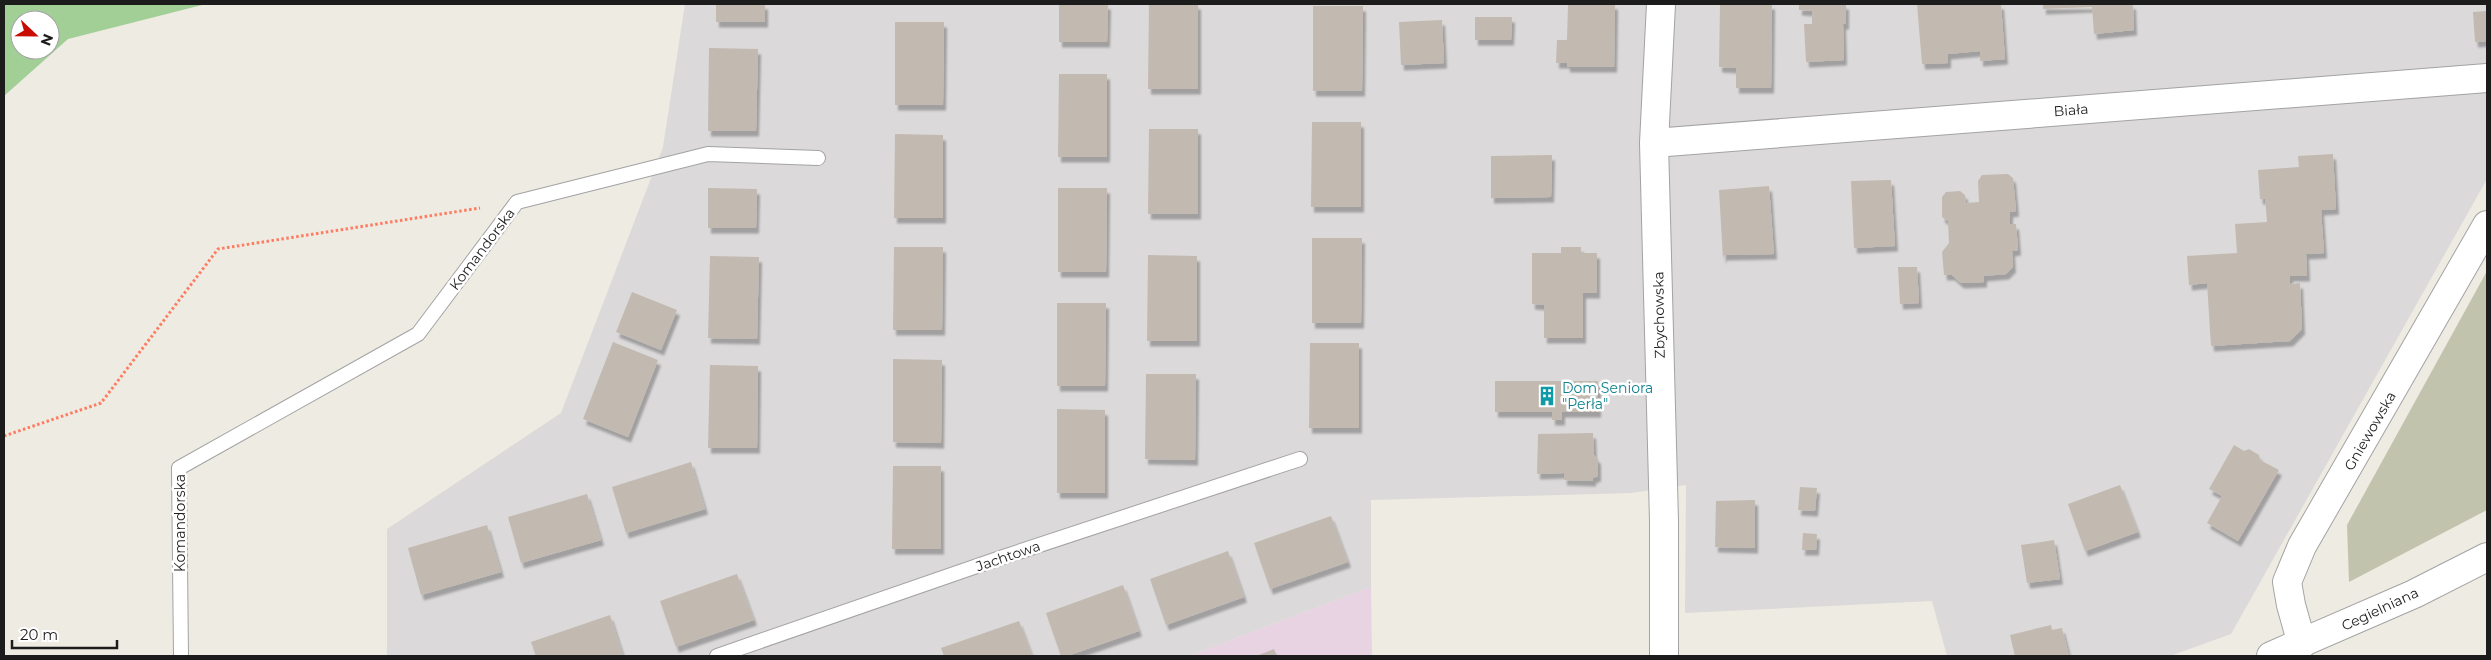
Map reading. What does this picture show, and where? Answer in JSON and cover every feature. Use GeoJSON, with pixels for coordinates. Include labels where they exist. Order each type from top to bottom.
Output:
{"type":"FeatureCollection","features":[{"type":"Feature","properties":{"kind":"street","name":"Zbychowska"},"geometry":{"type":"LineString","coordinates":[[1661,4],[1654,143],[1664,521],[1664,656]]}},
{"type":"Feature","properties":{"kind":"street","name":"Biała"},"geometry":{"type":"LineString","coordinates":[[1654,143],[2487,78]]}},
{"type":"Feature","properties":{"kind":"street","name":"Gniewowska"},"geometry":{"type":"LineString","coordinates":[[2302,644],[2291,605],[2287,582],[2302,546],[2487,225]]}},
{"type":"Feature","properties":{"kind":"street","name":"Cegielniana"},"geometry":{"type":"LineString","coordinates":[[2271,656],[2414,594],[2487,556]]}},
{"type":"Feature","properties":{"kind":"lane"},"geometry":{"type":"LineString","coordinates":[[517,202],[708,154],[818,158]]}},
{"type":"Feature","properties":{"kind":"lane","name":"Komandorska"},"geometry":{"type":"LineString","coordinates":[[181,656],[179,468],[418,334],[517,202]]}},
{"type":"Feature","properties":{"kind":"lane","name":"Jachtowa"},"geometry":{"type":"LineString","coordinates":[[718,656],[1049,542],[1300,459]]}},
{"type":"Feature","properties":{"kind":"path","name":"Komandorska"},"geometry":{"type":"LineString","coordinates":[[4,436],[101,404],[218,249],[517,202]]}},
{"type":"Feature","properties":{"kind":"shaded area"},"geometry":{"type":"Polygon","coordinates":[[[685,4],[2487,4],[2487,179],[2231,634],[2170,656],[1947,656],[1932,601],[1685,613],[1686,485],[1631,493],[1371,500],[1371,587],[1189,656],[387,656],[387,529],[561,413],[663,147],[685,4]]]}},
{"type":"Feature","properties":{"kind":"shaded area"},"geometry":{"type":"Polygon","coordinates":[[[2487,271],[2487,510],[2349,582],[2347,525],[2487,271]]]}},
{"type":"Feature","properties":{"kind":"shaded area"},"geometry":{"type":"Polygon","coordinates":[[[1371,587],[1372,656],[1189,656],[1371,587]]]}},
{"type":"Feature","properties":{"kind":"green space"},"geometry":{"type":"Polygon","coordinates":[[[4,4],[206,4],[68,39],[60,46],[60,10],[10,10],[10,60],[44,60],[4,96],[4,4]]]}},
{"type":"Feature","properties":{"kind":"building"},"geometry":{"type":"Polygon","coordinates":[[[716,4],[765,4],[765,22],[716,22],[716,4]]]}},
{"type":"Feature","properties":{"kind":"building"},"geometry":{"type":"Polygon","coordinates":[[[1059,4],[1108,4],[1107,42],[1059,42],[1059,4]]]}},
{"type":"Feature","properties":{"kind":"building"},"geometry":{"type":"Polygon","coordinates":[[[1149,4],[1198,4],[1198,89],[1148,89],[1149,4]]]}},
{"type":"Feature","properties":{"kind":"building"},"geometry":{"type":"Polygon","coordinates":[[[1568,4],[1615,4],[1614,67],[1567,67],[1567,63],[1556,63],[1557,40],[1567,40],[1568,4]]]}},
{"type":"Feature","properties":{"kind":"building"},"geometry":{"type":"Polygon","coordinates":[[[1720,4],[1772,4],[1771,88],[1736,88],[1736,68],[1719,67],[1720,4]]]}},
{"type":"Feature","properties":{"kind":"building"},"geometry":{"type":"Polygon","coordinates":[[[1799,4],[1846,4],[1846,24],[1843,24],[1844,60],[1806,62],[1804,24],[1812,24],[1812,11],[1799,10],[1799,4]]]}},
{"type":"Feature","properties":{"kind":"building"},"geometry":{"type":"Polygon","coordinates":[[[1917,4],[2001,4],[2005,59],[1980,61],[1980,51],[1948,54],[1948,63],[1922,64],[1917,4]]]}},
{"type":"Feature","properties":{"kind":"building"},"geometry":{"type":"Polygon","coordinates":[[[2043,4],[2133,4],[2134,30],[2094,34],[2092,7],[2043,9],[2043,4]]]}},
{"type":"Feature","properties":{"kind":"building"},"geometry":{"type":"Polygon","coordinates":[[[1313,6],[1363,6],[1362,91],[1313,91],[1313,6]]]}},
{"type":"Feature","properties":{"kind":"building"},"geometry":{"type":"Polygon","coordinates":[[[2487,11],[2487,41],[2475,42],[2473,12],[2487,11]]]}},
{"type":"Feature","properties":{"kind":"building"},"geometry":{"type":"Polygon","coordinates":[[[1475,17],[1512,17],[1511,40],[1475,40],[1475,17]]]}},
{"type":"Feature","properties":{"kind":"building"},"geometry":{"type":"Polygon","coordinates":[[[1442,20],[1444,63],[1401,65],[1399,22],[1442,20]]]}},
{"type":"Feature","properties":{"kind":"building"},"geometry":{"type":"Polygon","coordinates":[[[895,22],[944,22],[943,105],[895,105],[895,22]]]}},
{"type":"Feature","properties":{"kind":"building"},"geometry":{"type":"Polygon","coordinates":[[[709,48],[758,49],[756,131],[708,131],[709,48]]]}},
{"type":"Feature","properties":{"kind":"building"},"geometry":{"type":"Polygon","coordinates":[[[1059,74],[1107,74],[1107,157],[1058,157],[1059,74]]]}},
{"type":"Feature","properties":{"kind":"building"},"geometry":{"type":"Polygon","coordinates":[[[1312,122],[1361,122],[1361,207],[1311,207],[1312,122]]]}},
{"type":"Feature","properties":{"kind":"building"},"geometry":{"type":"Polygon","coordinates":[[[1149,129],[1198,129],[1198,214],[1148,214],[1149,129]]]}},
{"type":"Feature","properties":{"kind":"building"},"geometry":{"type":"Polygon","coordinates":[[[895,134],[943,135],[943,218],[894,218],[895,134]]]}},
{"type":"Feature","properties":{"kind":"building"},"geometry":{"type":"Polygon","coordinates":[[[2333,154],[2336,209],[2321,210],[2324,253],[2306,254],[2307,276],[2290,276],[2290,284],[2300,283],[2302,329],[2290,341],[2211,346],[2207,283],[2189,285],[2187,256],[2237,253],[2235,224],[2267,222],[2265,199],[2260,199],[2258,170],[2299,167],[2298,156],[2333,154]]]}},
{"type":"Feature","properties":{"kind":"building"},"geometry":{"type":"Polygon","coordinates":[[[1552,155],[1551,197],[1491,198],[1491,156],[1552,155]]]}},
{"type":"Feature","properties":{"kind":"building"},"geometry":{"type":"Polygon","coordinates":[[[2008,174],[2013,178],[2016,211],[2010,212],[2010,224],[2016,224],[2018,250],[2012,251],[2013,267],[2006,274],[1984,276],[1984,282],[1961,283],[1952,275],[1944,275],[1942,252],[1949,243],[1948,221],[1942,217],[1942,197],[1946,192],[1960,191],[1965,195],[1966,203],[1979,202],[1978,181],[1982,175],[2008,174]]]}},
{"type":"Feature","properties":{"kind":"building"},"geometry":{"type":"Polygon","coordinates":[[[1891,180],[1895,246],[1854,248],[1851,181],[1891,180]]]}},
{"type":"Feature","properties":{"kind":"building"},"geometry":{"type":"Polygon","coordinates":[[[1769,186],[1774,254],[1724,255],[1723,259],[1719,190],[1769,186]]]}},
{"type":"Feature","properties":{"kind":"building"},"geometry":{"type":"Polygon","coordinates":[[[708,188],[757,189],[756,228],[708,228],[708,188]]]}},
{"type":"Feature","properties":{"kind":"building"},"geometry":{"type":"Polygon","coordinates":[[[1058,188],[1107,188],[1106,272],[1058,272],[1058,188]]]}},
{"type":"Feature","properties":{"kind":"building"},"geometry":{"type":"Polygon","coordinates":[[[1312,238],[1362,238],[1361,323],[1312,323],[1312,238]]]}},
{"type":"Feature","properties":{"kind":"building"},"geometry":{"type":"Polygon","coordinates":[[[894,247],[943,247],[942,330],[893,330],[894,247]]]}},
{"type":"Feature","properties":{"kind":"building"},"geometry":{"type":"Polygon","coordinates":[[[1561,247],[1581,247],[1581,253],[1597,253],[1597,293],[1583,293],[1583,338],[1544,338],[1544,305],[1532,304],[1532,253],[1561,253],[1561,247]]]}},
{"type":"Feature","properties":{"kind":"building"},"geometry":{"type":"Polygon","coordinates":[[[1148,255],[1197,256],[1197,341],[1147,341],[1148,255]]]}},
{"type":"Feature","properties":{"kind":"building"},"geometry":{"type":"Polygon","coordinates":[[[710,256],[759,257],[757,339],[708,338],[710,256]]]}},
{"type":"Feature","properties":{"kind":"building"},"geometry":{"type":"Polygon","coordinates":[[[1898,267],[1917,267],[1919,303],[1900,304],[1898,267]]]}},
{"type":"Feature","properties":{"kind":"building"},"geometry":{"type":"Polygon","coordinates":[[[632,292],[677,310],[661,350],[616,332],[632,292]]]}},
{"type":"Feature","properties":{"kind":"building"},"geometry":{"type":"Polygon","coordinates":[[[1057,303],[1106,303],[1105,386],[1057,386],[1057,303]]]}},
{"type":"Feature","properties":{"kind":"building"},"geometry":{"type":"Polygon","coordinates":[[[613,342],[658,360],[628,437],[583,419],[613,342]]]}},
{"type":"Feature","properties":{"kind":"building"},"geometry":{"type":"Polygon","coordinates":[[[1310,343],[1359,343],[1359,428],[1309,428],[1310,343]]]}},
{"type":"Feature","properties":{"kind":"building"},"geometry":{"type":"Polygon","coordinates":[[[893,359],[942,360],[941,443],[893,442],[893,359]]]}},
{"type":"Feature","properties":{"kind":"building"},"geometry":{"type":"Polygon","coordinates":[[[710,365],[758,366],[757,448],[708,448],[710,365]]]}},
{"type":"Feature","properties":{"kind":"building"},"geometry":{"type":"Polygon","coordinates":[[[1146,374],[1196,374],[1195,460],[1145,459],[1146,374]]]}},
{"type":"Feature","properties":{"kind":"building","name":"Dom Seniora \"Perła\""},"geometry":{"type":"Polygon","coordinates":[[[1495,381],[1598,381],[1598,412],[1562,412],[1562,420],[1552,420],[1552,412],[1495,412],[1495,381]]]}},
{"type":"Feature","properties":{"kind":"building"},"geometry":{"type":"Polygon","coordinates":[[[1057,409],[1105,410],[1105,493],[1057,493],[1057,409]]]}},
{"type":"Feature","properties":{"kind":"building"},"geometry":{"type":"Polygon","coordinates":[[[1593,433],[1594,455],[1598,459],[1598,476],[1593,478],[1593,481],[1564,480],[1564,473],[1537,474],[1538,434],[1593,433]]]}},
{"type":"Feature","properties":{"kind":"building"},"geometry":{"type":"Polygon","coordinates":[[[2234,445],[2244,451],[2249,449],[2259,455],[2260,460],[2279,470],[2238,541],[2207,523],[2222,496],[2209,489],[2234,445]]]}},
{"type":"Feature","properties":{"kind":"building"},"geometry":{"type":"Polygon","coordinates":[[[691,462],[705,509],[626,533],[612,487],[691,462]]]}},
{"type":"Feature","properties":{"kind":"building"},"geometry":{"type":"Polygon","coordinates":[[[893,466],[941,466],[941,549],[892,549],[893,466]]]}},
{"type":"Feature","properties":{"kind":"building"},"geometry":{"type":"Polygon","coordinates":[[[2120,485],[2138,532],[2085,551],[2068,504],[2120,485]]]}},
{"type":"Feature","properties":{"kind":"building"},"geometry":{"type":"Polygon","coordinates":[[[1800,487],[1817,488],[1815,511],[1798,510],[1800,487]]]}},
{"type":"Feature","properties":{"kind":"building"},"geometry":{"type":"Polygon","coordinates":[[[587,494],[601,540],[521,563],[508,517],[587,494]]]}},
{"type":"Feature","properties":{"kind":"building"},"geometry":{"type":"Polygon","coordinates":[[[1755,500],[1755,548],[1715,547],[1716,501],[1755,500]]]}},
{"type":"Feature","properties":{"kind":"building"},"geometry":{"type":"Polygon","coordinates":[[[1331,516],[1348,562],[1270,589],[1254,543],[1331,516]]]}},
{"type":"Feature","properties":{"kind":"building"},"geometry":{"type":"Polygon","coordinates":[[[487,525],[501,572],[421,595],[408,548],[487,525]]]}},
{"type":"Feature","properties":{"kind":"building"},"geometry":{"type":"Polygon","coordinates":[[[1803,533],[1817,534],[1816,550],[1802,550],[1803,533]]]}},
{"type":"Feature","properties":{"kind":"building"},"geometry":{"type":"Polygon","coordinates":[[[2054,540],[2060,579],[2027,583],[2021,545],[2054,540]]]}},
{"type":"Feature","properties":{"kind":"building"},"geometry":{"type":"Polygon","coordinates":[[[1228,551],[1244,597],[1166,625],[1150,579],[1228,551]]]}},
{"type":"Feature","properties":{"kind":"building"},"geometry":{"type":"Polygon","coordinates":[[[737,574],[754,620],[676,647],[660,601],[737,574]]]}},
{"type":"Feature","properties":{"kind":"building"},"geometry":{"type":"Polygon","coordinates":[[[1123,585],[1139,631],[1067,656],[1061,656],[1046,613],[1123,585]]]}},
{"type":"Feature","properties":{"kind":"building"},"geometry":{"type":"Polygon","coordinates":[[[610,615],[623,656],[536,656],[531,642],[610,615]]]}},
{"type":"Feature","properties":{"kind":"building"},"geometry":{"type":"Polygon","coordinates":[[[1019,621],[1032,656],[944,656],[941,648],[1019,621]]]}},
{"type":"Feature","properties":{"kind":"building"},"geometry":{"type":"Polygon","coordinates":[[[2051,625],[2052,630],[2062,628],[2069,656],[2015,656],[2010,635],[2051,625]]]}},
{"type":"Feature","properties":{"kind":"building"},"geometry":{"type":"Polygon","coordinates":[[[1274,649],[1277,656],[1256,656],[1274,649]]]}},
{"type":"Feature","properties":{"kind":"place","name":"Dom Seniora \"Perła\""},"geometry":{"type":"Point","coordinates":[1547,396]}}]}
